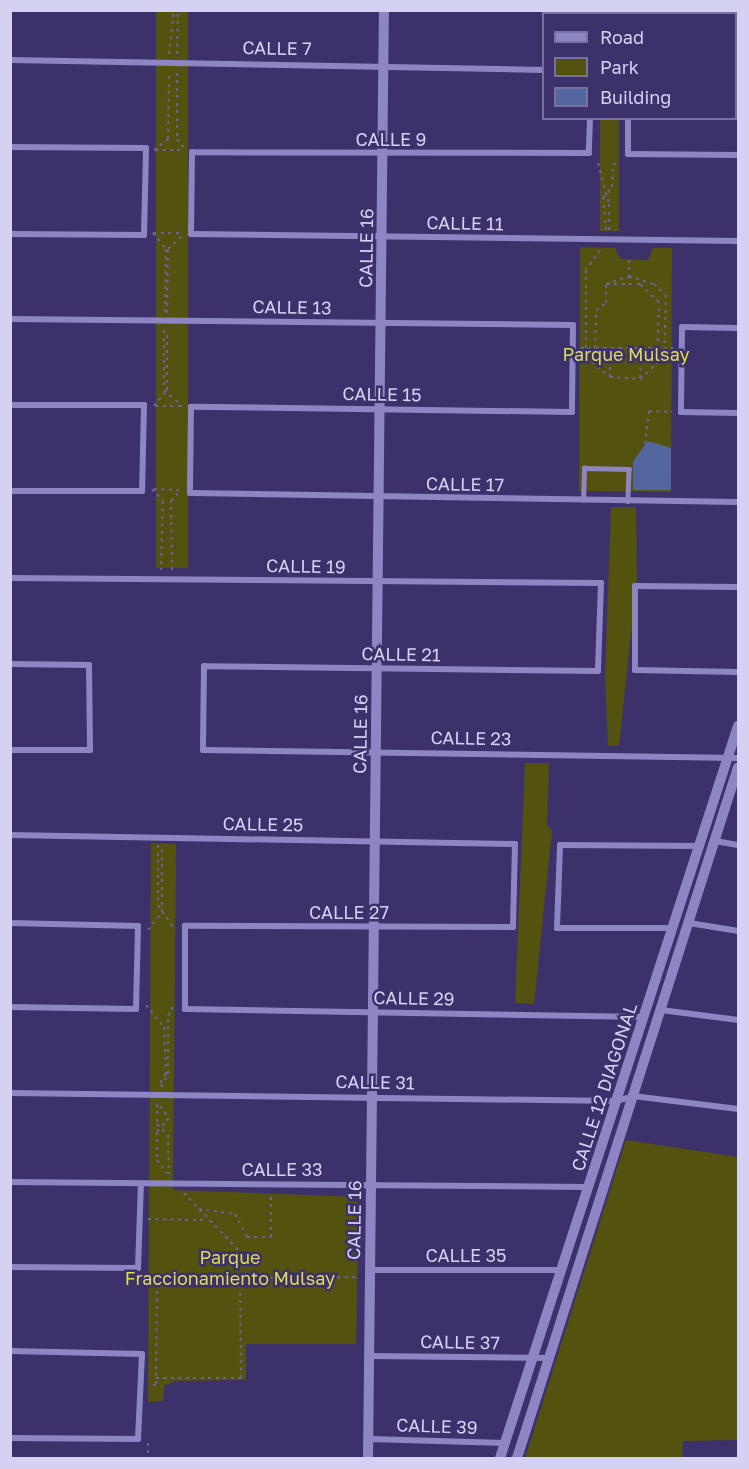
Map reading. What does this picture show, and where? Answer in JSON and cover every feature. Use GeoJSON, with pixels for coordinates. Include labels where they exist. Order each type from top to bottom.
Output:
{"type":"FeatureCollection","features":[{"type":"Feature","properties":{"kind":"street","name":"CALLE 16"},"geometry":{"type":"LineString","coordinates":[[368,1458],[369,1356],[366,1274],[371,1185],[384,10]]}},
{"type":"Feature","properties":{"kind":"street","name":"CALLE 7"},"geometry":{"type":"LineString","coordinates":[[10,60],[384,65],[542,70]]}},
{"type":"Feature","properties":{"kind":"street","name":"CALLE 9"},"geometry":{"type":"LineString","coordinates":[[188,151],[383,154],[589,153],[590,120]]}},
{"type":"Feature","properties":{"kind":"street"},"geometry":{"type":"LineString","coordinates":[[628,120],[628,154],[738,155]]}},
{"type":"Feature","properties":{"kind":"street"},"geometry":{"type":"LineString","coordinates":[[10,147],[150,149],[144,235],[10,234]]}},
{"type":"Feature","properties":{"kind":"street"},"geometry":{"type":"LineString","coordinates":[[188,151],[188,234]]}},
{"type":"Feature","properties":{"kind":"street","name":"CALLE 11"},"geometry":{"type":"LineString","coordinates":[[188,234],[738,241]]}},
{"type":"Feature","properties":{"kind":"street","name":"CALLE 13"},"geometry":{"type":"LineString","coordinates":[[10,320],[573,325],[572,412]]}},
{"type":"Feature","properties":{"kind":"street"},"geometry":{"type":"LineString","coordinates":[[738,328],[682,327],[681,412],[738,413]]}},
{"type":"Feature","properties":{"kind":"street"},"geometry":{"type":"LineString","coordinates":[[10,405],[144,405],[142,491],[10,491]]}},
{"type":"Feature","properties":{"kind":"street","name":"CALLE 15"},"geometry":{"type":"LineString","coordinates":[[190,493],[191,407],[572,412]]}},
{"type":"Feature","properties":{"kind":"street","name":"CALLE 17"},"geometry":{"type":"LineString","coordinates":[[190,493],[379,498],[738,502]]}},
{"type":"Feature","properties":{"kind":"street","name":"CALLE 19"},"geometry":{"type":"LineString","coordinates":[[10,578],[601,583],[598,671]]}},
{"type":"Feature","properties":{"kind":"street"},"geometry":{"type":"LineString","coordinates":[[738,587],[635,586],[635,670],[738,672]]}},
{"type":"Feature","properties":{"kind":"street"},"geometry":{"type":"LineString","coordinates":[[10,664],[89,665],[90,750],[10,750]]}},
{"type":"Feature","properties":{"kind":"street","name":"CALLE 21"},"geometry":{"type":"LineString","coordinates":[[203,750],[204,666],[598,671]]}},
{"type":"Feature","properties":{"kind":"street","name":"CALLE 12 DIAGONAL"},"geometry":{"type":"LineString","coordinates":[[500,1458],[699,846],[733,758],[738,726]]}},
{"type":"Feature","properties":{"kind":"street","name":"CALLE 23"},"geometry":{"type":"LineString","coordinates":[[203,750],[733,758]]}},
{"type":"Feature","properties":{"kind":"street","name":"CALLE 12 DIAGONAL"},"geometry":{"type":"LineString","coordinates":[[517,1458],[738,767]]}},
{"type":"Feature","properties":{"kind":"street","name":"CALLE 25"},"geometry":{"type":"LineString","coordinates":[[10,835],[515,844],[513,927]]}},
{"type":"Feature","properties":{"kind":"street"},"geometry":{"type":"LineString","coordinates":[[715,841],[738,844]]}},
{"type":"Feature","properties":{"kind":"street"},"geometry":{"type":"LineString","coordinates":[[673,928],[557,928],[560,845],[699,846]]}},
{"type":"Feature","properties":{"kind":"street"},"geometry":{"type":"LineString","coordinates":[[10,923],[138,926],[136,1009],[10,1007]]}},
{"type":"Feature","properties":{"kind":"street"},"geometry":{"type":"LineString","coordinates":[[688,923],[738,931]]}},
{"type":"Feature","properties":{"kind":"street","name":"CALLE 27"},"geometry":{"type":"LineString","coordinates":[[184,1010],[185,926],[513,927]]}},
{"type":"Feature","properties":{"kind":"street","name":"CALLE 29"},"geometry":{"type":"LineString","coordinates":[[184,1010],[644,1017]]}},
{"type":"Feature","properties":{"kind":"street"},"geometry":{"type":"LineString","coordinates":[[661,1010],[738,1020]]}},
{"type":"Feature","properties":{"kind":"street","name":"CALLE 31"},"geometry":{"type":"LineString","coordinates":[[10,1093],[617,1101],[633,1096],[738,1109]]}},
{"type":"Feature","properties":{"kind":"street","name":"CALLE 33"},"geometry":{"type":"LineString","coordinates":[[10,1182],[588,1187]]}},
{"type":"Feature","properties":{"kind":"street"},"geometry":{"type":"LineString","coordinates":[[10,1266],[138,1268],[141,1184]]}},
{"type":"Feature","properties":{"kind":"street","name":"CALLE 35"},"geometry":{"type":"LineString","coordinates":[[366,1274],[562,1270]]}},
{"type":"Feature","properties":{"kind":"street"},"geometry":{"type":"LineString","coordinates":[[10,1351],[142,1354],[138,1439],[10,1438]]}},
{"type":"Feature","properties":{"kind":"street","name":"CALLE 37"},"geometry":{"type":"LineString","coordinates":[[369,1356],[549,1358]]}},
{"type":"Feature","properties":{"kind":"street","name":"CALLE 39"},"geometry":{"type":"LineString","coordinates":[[369,1438],[505,1443]]}},
{"type":"Feature","properties":{"kind":"lane"},"geometry":{"type":"LineString","coordinates":[[583,500],[584,468],[629,469],[628,501]]}},
{"type":"Feature","properties":{"kind":"path"},"geometry":{"type":"LineString","coordinates":[[169,54],[176,10]]}},
{"type":"Feature","properties":{"kind":"path"},"geometry":{"type":"LineString","coordinates":[[176,10],[177,54]]}},
{"type":"Feature","properties":{"kind":"path"},"geometry":{"type":"LineString","coordinates":[[150,149],[168,139],[169,70]]}},
{"type":"Feature","properties":{"kind":"path"},"geometry":{"type":"LineString","coordinates":[[177,70],[177,139],[188,151]]}},
{"type":"Feature","properties":{"kind":"path"},"geometry":{"type":"LineString","coordinates":[[150,149],[188,151]]}},
{"type":"Feature","properties":{"kind":"path"},"geometry":{"type":"LineString","coordinates":[[598,163],[606,195],[608,234],[606,195],[612,187],[613,164],[618,164]]}},
{"type":"Feature","properties":{"kind":"path"},"geometry":{"type":"LineString","coordinates":[[153,233],[188,234],[168,249],[166,313],[166,249],[153,233]]}},
{"type":"Feature","properties":{"kind":"path"},"geometry":{"type":"LineString","coordinates":[[600,250],[586,270],[586,357],[610,377],[640,378],[657,363],[665,348],[666,295],[654,284],[629,276],[606,284]]}},
{"type":"Feature","properties":{"kind":"path"},"geometry":{"type":"LineString","coordinates":[[629,260],[629,284]]}},
{"type":"Feature","properties":{"kind":"path"},"geometry":{"type":"LineString","coordinates":[[595,348],[596,310],[606,303],[606,284]]}},
{"type":"Feature","properties":{"kind":"path"},"geometry":{"type":"LineString","coordinates":[[606,284],[640,284],[659,302],[657,363]]}},
{"type":"Feature","properties":{"kind":"path"},"geometry":{"type":"LineString","coordinates":[[165,327],[166,392],[154,405],[182,406],[166,392]]}},
{"type":"Feature","properties":{"kind":"path"},"geometry":{"type":"LineString","coordinates":[[578,348],[673,348]]}},
{"type":"Feature","properties":{"kind":"path"},"geometry":{"type":"LineString","coordinates":[[610,348],[610,377]]}},
{"type":"Feature","properties":{"kind":"path"},"geometry":{"type":"LineString","coordinates":[[640,378],[641,348]]}},
{"type":"Feature","properties":{"kind":"path"},"geometry":{"type":"LineString","coordinates":[[645,444],[649,411],[672,412]]}},
{"type":"Feature","properties":{"kind":"path"},"geometry":{"type":"LineString","coordinates":[[161,570],[163,501],[152,489],[181,490],[171,501],[172,570]]}},
{"type":"Feature","properties":{"kind":"path"},"geometry":{"type":"LineString","coordinates":[[160,845],[162,912],[174,929]]}},
{"type":"Feature","properties":{"kind":"path"},"geometry":{"type":"LineString","coordinates":[[146,931],[162,912]]}},
{"type":"Feature","properties":{"kind":"path"},"geometry":{"type":"LineString","coordinates":[[146,1005],[164,1027],[166,1074],[158,1089],[168,1074],[168,1016],[173,1006]]}},
{"type":"Feature","properties":{"kind":"path"},"geometry":{"type":"LineString","coordinates":[[157,1102],[162,1129],[157,1160],[168,1174],[168,1135],[162,1129]]}},
{"type":"Feature","properties":{"kind":"path"},"geometry":{"type":"LineString","coordinates":[[160,1106],[169,1118],[162,1129]]}},
{"type":"Feature","properties":{"kind":"path"},"geometry":{"type":"LineString","coordinates":[[180,1189],[245,1257],[246,1278]]}},
{"type":"Feature","properties":{"kind":"path"},"geometry":{"type":"LineString","coordinates":[[199,1209],[235,1214],[247,1238],[271,1237],[271,1190]]}},
{"type":"Feature","properties":{"kind":"path"},"geometry":{"type":"LineString","coordinates":[[148,1219],[209,1220]]}},
{"type":"Feature","properties":{"kind":"path"},"geometry":{"type":"LineString","coordinates":[[156,1378],[241,1378],[240,1284],[246,1278],[366,1274]]}},
{"type":"Feature","properties":{"kind":"path"},"geometry":{"type":"LineString","coordinates":[[147,1385],[156,1385],[157,1282],[157,1276],[148,1276]]}},
{"type":"Feature","properties":{"kind":"path"},"geometry":{"type":"LineString","coordinates":[[157,1282],[240,1284]]}},
{"type":"Feature","properties":{"kind":"path"},"geometry":{"type":"LineString","coordinates":[[147,1346],[156,1346]]}},
{"type":"Feature","properties":{"kind":"path"},"geometry":{"type":"LineString","coordinates":[[148,1443],[148,1458]]}},
{"type":"Feature","properties":{"kind":"green space"},"geometry":{"type":"Polygon","coordinates":[[[156,11],[188,11],[188,568],[156,568],[156,11]]]}},
{"type":"Feature","properties":{"kind":"green space"},"geometry":{"type":"Polygon","coordinates":[[[600,120],[619,120],[619,231],[600,231],[600,120]]]}},
{"type":"Feature","properties":{"kind":"green space","name":"Parque Mulsay"},"geometry":{"type":"Polygon","coordinates":[[[580,247],[615,248],[621,259],[648,260],[653,248],[672,248],[671,492],[579,491],[580,247]]]}},
{"type":"Feature","properties":{"kind":"green space"},"geometry":{"type":"Polygon","coordinates":[[[611,507],[636,507],[637,578],[619,746],[608,746],[605,678],[611,507]]]}},
{"type":"Feature","properties":{"kind":"green space"},"geometry":{"type":"Polygon","coordinates":[[[525,763],[549,763],[547,825],[552,831],[534,1004],[515,1003],[525,763]]]}},
{"type":"Feature","properties":{"kind":"green space","name":"Parque Fraccionamiento Mulsay"},"geometry":{"type":"Polygon","coordinates":[[[151,843],[176,844],[173,1190],[359,1197],[356,1344],[246,1344],[246,1380],[175,1381],[164,1386],[163,1401],[148,1402],[151,843]]]}},
{"type":"Feature","properties":{"kind":"green space"},"geometry":{"type":"Polygon","coordinates":[[[626,1140],[738,1157],[738,1440],[683,1441],[682,1458],[525,1458],[626,1140]]]}},
{"type":"Feature","properties":{"kind":"building"},"geometry":{"type":"Polygon","coordinates":[[[648,441],[671,448],[671,490],[633,490],[633,461],[648,441]]]}}]}
